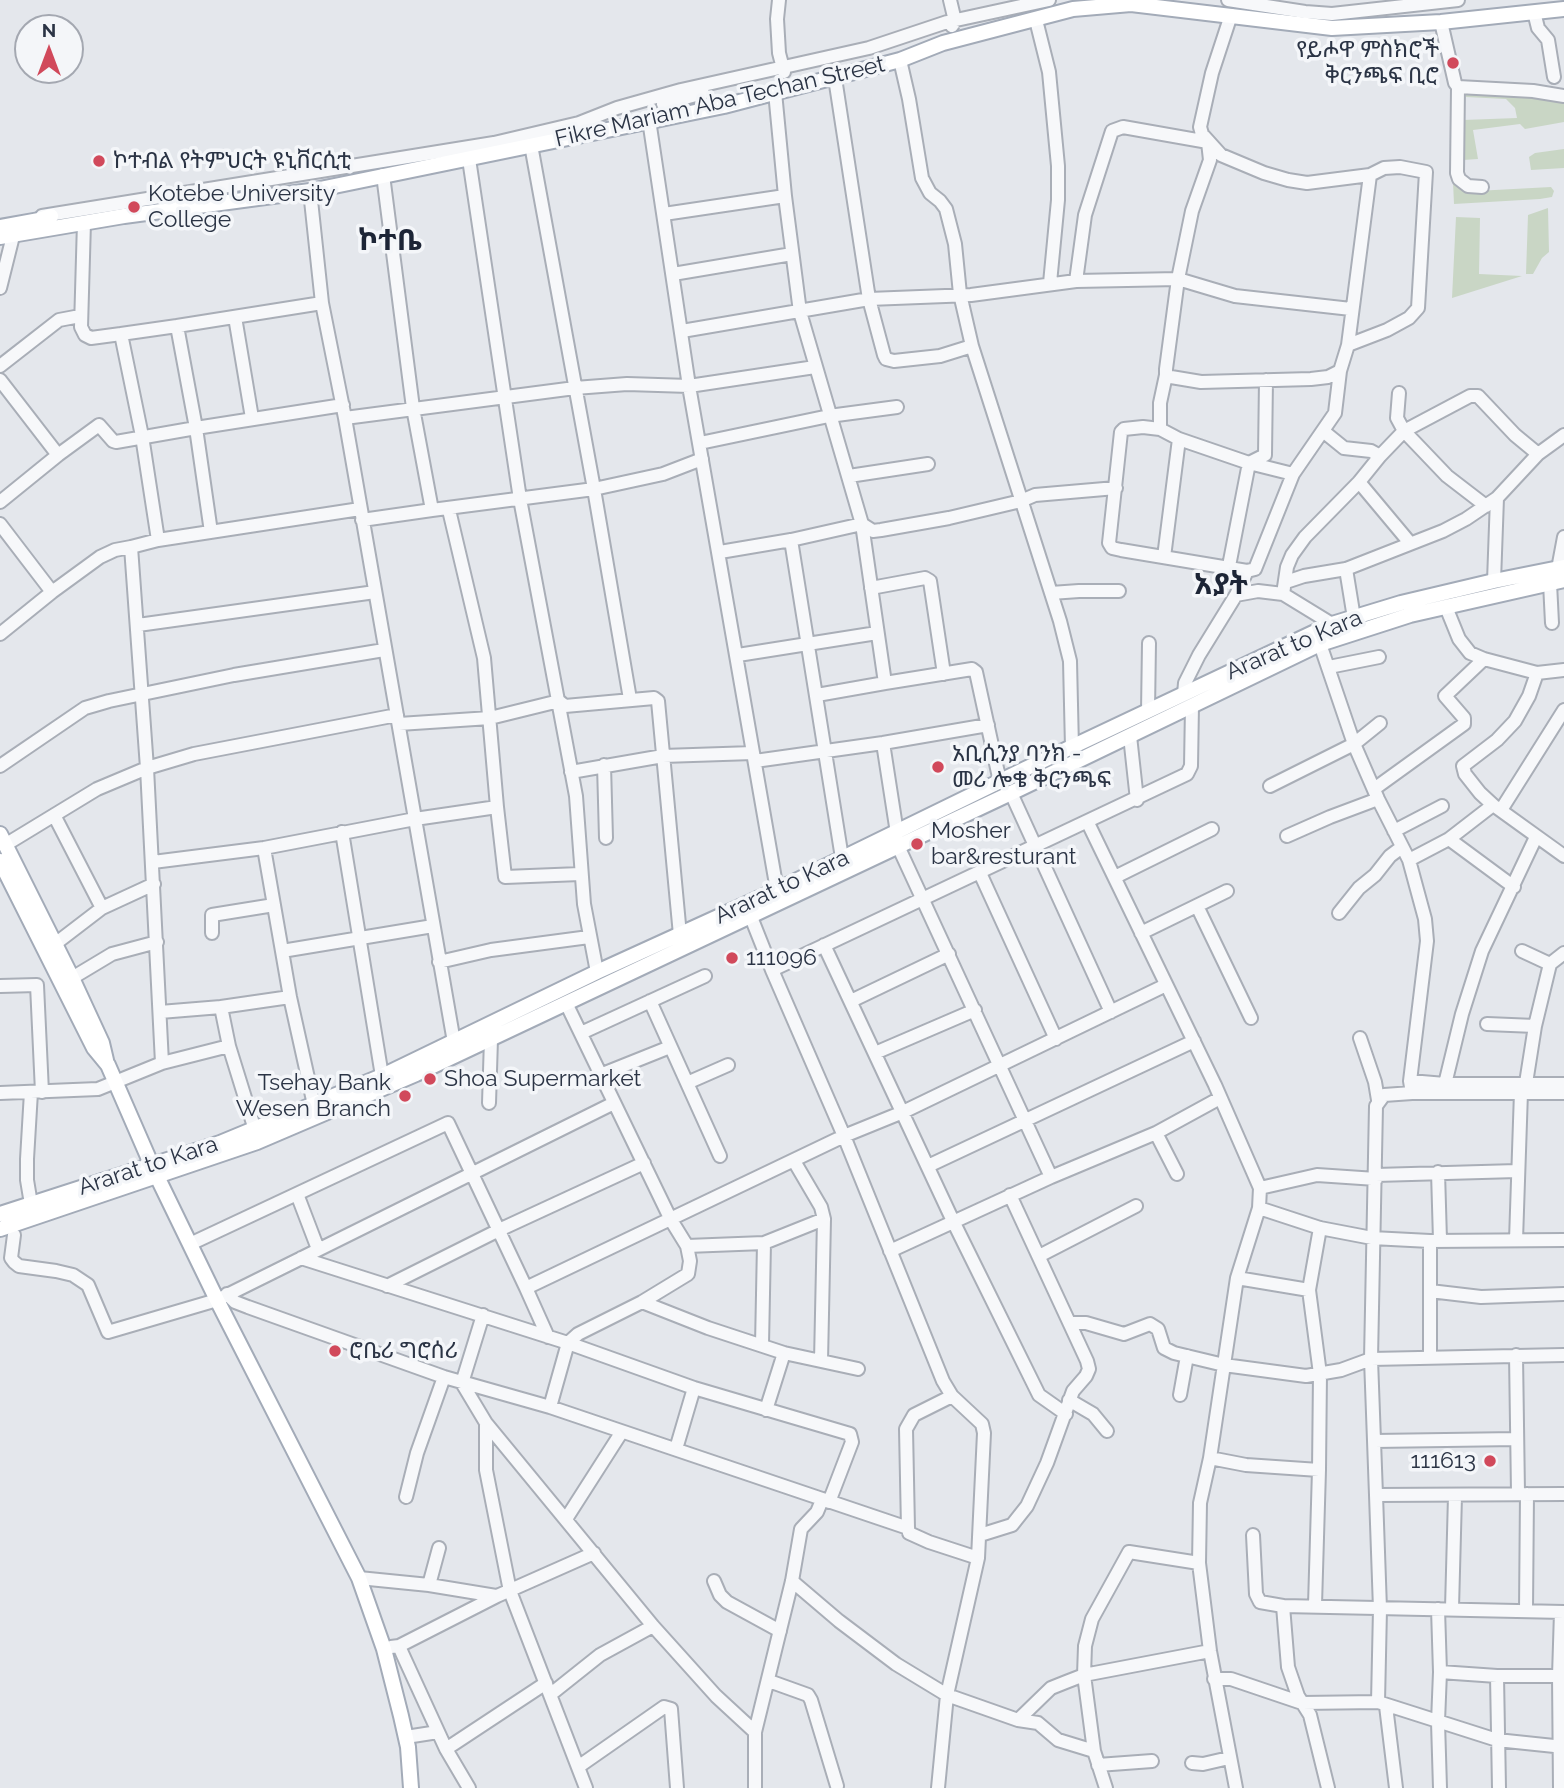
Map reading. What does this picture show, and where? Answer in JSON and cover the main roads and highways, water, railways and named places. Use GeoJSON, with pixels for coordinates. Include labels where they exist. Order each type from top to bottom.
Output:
{"type":"FeatureCollection","features":[{"type":"Feature","properties":{"kind":"main road","name":"Fikre Mariam Aba Techan Street"},"geometry":{"type":"LineString","coordinates":[[7,237],[84,222],[310,191],[724,106],[900,60],[943,43],[1073,9],[1122,4],[1235,4],[1332,27],[1441,22],[1564,9]]}},
{"type":"Feature","properties":{"kind":"main road"},"geometry":{"type":"LineString","coordinates":[[582,135],[596,119]]}},
{"type":"Feature","properties":{"kind":"main road"},"geometry":{"type":"LineString","coordinates":[[0,227],[51,216]]}},
{"type":"Feature","properties":{"kind":"main road","name":"Ararat to Kara"},"geometry":{"type":"LineString","coordinates":[[1234,678],[1382,623],[1559,575]]}},
{"type":"Feature","properties":{"kind":"main road","name":"Ararat to Kara"},"geometry":{"type":"LineString","coordinates":[[0,1214],[154,1172],[285,1131],[491,1039],[748,909],[898,839],[1011,793],[1130,736],[1188,700],[1332,624],[1401,603],[1494,580],[1526,582]]}},
{"type":"Feature","properties":{"kind":"main road","name":"Ararat to Kara"},"geometry":{"type":"LineString","coordinates":[[7,1232],[382,1076],[597,972],[680,935],[748,909],[777,890],[842,858],[898,839],[1000,782],[1148,711],[1188,700]]}},
{"type":"Feature","properties":{"kind":"main road"},"geometry":{"type":"LineString","coordinates":[[3,840],[55,944],[94,1048],[116,1082],[154,1172],[190,1244],[222,1297],[391,1647],[406,1737],[411,1788]]}},
{"type":"Feature","properties":{"kind":"main road"},"geometry":{"type":"LineString","coordinates":[[0,861],[6,884],[67,981]]}},
{"type":"Feature","properties":{"kind":"place","name":"የይሖዋ ምስክሮች ቅርንጫፍ ቢሮ"},"geometry":{"type":"Point","coordinates":[1453,63]}},
{"type":"Feature","properties":{"kind":"place","name":"ኮተብል የትምህርት ዩኒቨርሲቲ"},"geometry":{"type":"Point","coordinates":[99,161]}},
{"type":"Feature","properties":{"kind":"place","name":"Kotebe University College"},"geometry":{"type":"Point","coordinates":[134,207]}},
{"type":"Feature","properties":{"kind":"place","name":"አቢሲንያ ባንክ - መሪ ሎቄ ቅርንጫፍ"},"geometry":{"type":"Point","coordinates":[938,767]}},
{"type":"Feature","properties":{"kind":"place","name":"Mosher bar&resturant"},"geometry":{"type":"Point","coordinates":[917,844]}},
{"type":"Feature","properties":{"kind":"place","name":"111096"},"geometry":{"type":"Point","coordinates":[732,958]}},
{"type":"Feature","properties":{"kind":"place","name":"Shoa Supermarket"},"geometry":{"type":"Point","coordinates":[430,1079]}},
{"type":"Feature","properties":{"kind":"place","name":"Tsehay Bank Wesen Branch"},"geometry":{"type":"Point","coordinates":[405,1096]}},
{"type":"Feature","properties":{"kind":"place","name":"ሮቤሪ ግሮሰሪ"},"geometry":{"type":"Point","coordinates":[335,1351]}},
{"type":"Feature","properties":{"kind":"place","name":"111613"},"geometry":{"type":"Point","coordinates":[1490,1461]}},
{"type":"Feature","properties":{"kind":"district","name":"ኮተቤ"},"geometry":{"type":"Point","coordinates":[390,241]}},
{"type":"Feature","properties":{"kind":"district","name":"አያት"},"geometry":{"type":"Point","coordinates":[1221,585]}}]}
